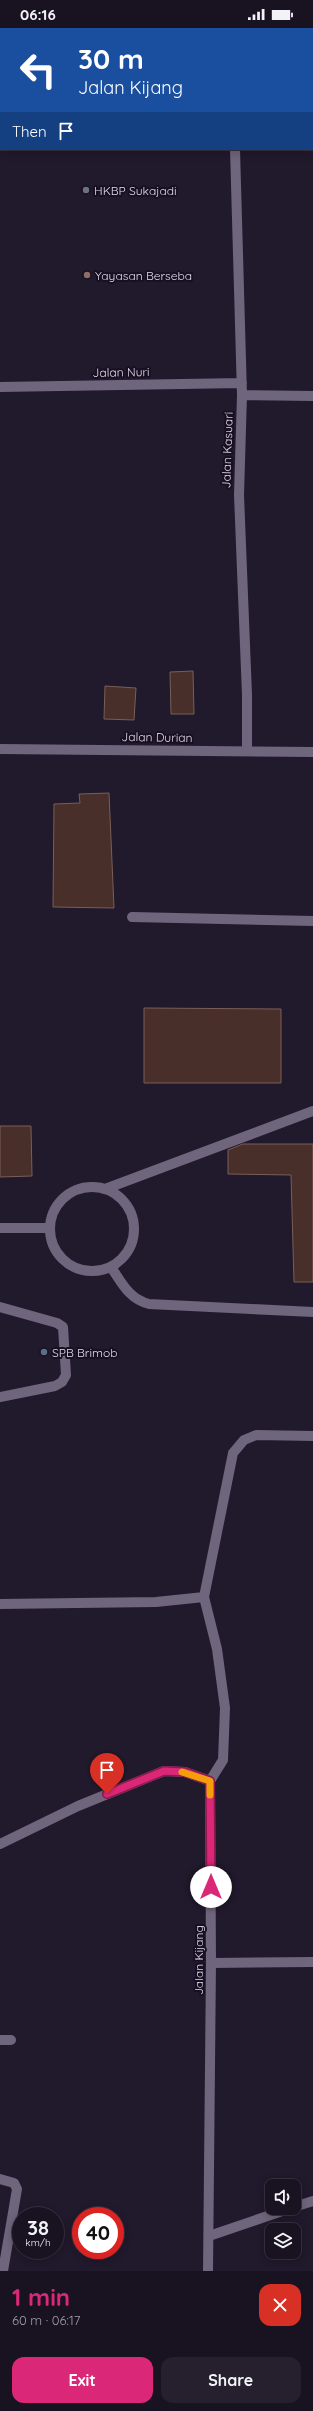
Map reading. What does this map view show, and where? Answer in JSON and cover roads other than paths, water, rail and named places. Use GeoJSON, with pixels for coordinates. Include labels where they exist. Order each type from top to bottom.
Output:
{"type":"FeatureCollection","features":[{"type":"Feature","properties":{"kind":"street","name":"Jalan Kasuari"},"geometry":{"type":"LineString","coordinates":[[235,150],[242,383],[239,495],[247,695],[247,752]]}},
{"type":"Feature","properties":{"kind":"street","name":"Jalan Nuri"},"geometry":{"type":"LineString","coordinates":[[0,387],[242,383]]}},
{"type":"Feature","properties":{"kind":"street"},"geometry":{"type":"LineString","coordinates":[[242,395],[313,396]]}},
{"type":"Feature","properties":{"kind":"street","name":"Jalan Durian"},"geometry":{"type":"LineString","coordinates":[[0,749],[313,752]]}},
{"type":"Feature","properties":{"kind":"street"},"geometry":{"type":"LineString","coordinates":[[132,917],[313,921]]}},
{"type":"Feature","properties":{"kind":"street"},"geometry":{"type":"LineString","coordinates":[[105,1189],[113,1193],[127,1205],[131,1213],[135,1231],[128,1252],[111,1267],[97,1271],[83,1270],[70,1264],[59,1255],[52,1243],[50,1228],[55,1210],[68,1195],[86,1188],[105,1189],[313,1112]]}},
{"type":"Feature","properties":{"kind":"street"},"geometry":{"type":"LineString","coordinates":[[0,1228],[50,1228]]}},
{"type":"Feature","properties":{"kind":"street"},"geometry":{"type":"LineString","coordinates":[[111,1267],[130,1295],[140,1302],[149,1304],[313,1312]]}},
{"type":"Feature","properties":{"kind":"street"},"geometry":{"type":"LineString","coordinates":[[0,1307],[57,1323],[63,1327],[66,1375],[62,1382],[55,1386],[0,1397]]}},
{"type":"Feature","properties":{"kind":"street"},"geometry":{"type":"LineString","coordinates":[[0,1844],[78,1806],[164,1771],[185,1772],[210,1781],[223,1760],[225,1708],[217,1649],[204,1597],[233,1453],[244,1440],[256,1435],[313,1436]]}},
{"type":"Feature","properties":{"kind":"street"},"geometry":{"type":"LineString","coordinates":[[0,1604],[156,1602],[204,1597]]}},
{"type":"Feature","properties":{"kind":"street","name":"Jalan Kijang"},"geometry":{"type":"LineString","coordinates":[[208,2271],[211,1963],[210,1781]]}},
{"type":"Feature","properties":{"kind":"street"},"geometry":{"type":"LineString","coordinates":[[211,1963],[313,1962]]}},
{"type":"Feature","properties":{"kind":"street"},"geometry":{"type":"LineString","coordinates":[[0,2040],[11,2040]]}},
{"type":"Feature","properties":{"kind":"street"},"geometry":{"type":"LineString","coordinates":[[0,2179],[14,2183],[17,2189],[3,2271]]}},
{"type":"Feature","properties":{"kind":"street"},"geometry":{"type":"LineString","coordinates":[[301,2205],[313,2200]]}},
{"type":"Feature","properties":{"kind":"street"},"geometry":{"type":"LineString","coordinates":[[209,2236],[272,2215]]}},
{"type":"Feature","properties":{"kind":"place","name":"HKBP Sukajadi"},"geometry":{"type":"Point","coordinates":[86,190]}},
{"type":"Feature","properties":{"kind":"place","name":"Yayasan Berseba"},"geometry":{"type":"Point","coordinates":[87,275]}},
{"type":"Feature","properties":{"kind":"place","name":"SPB Brimob"},"geometry":{"type":"Point","coordinates":[44,1352]}}]}
